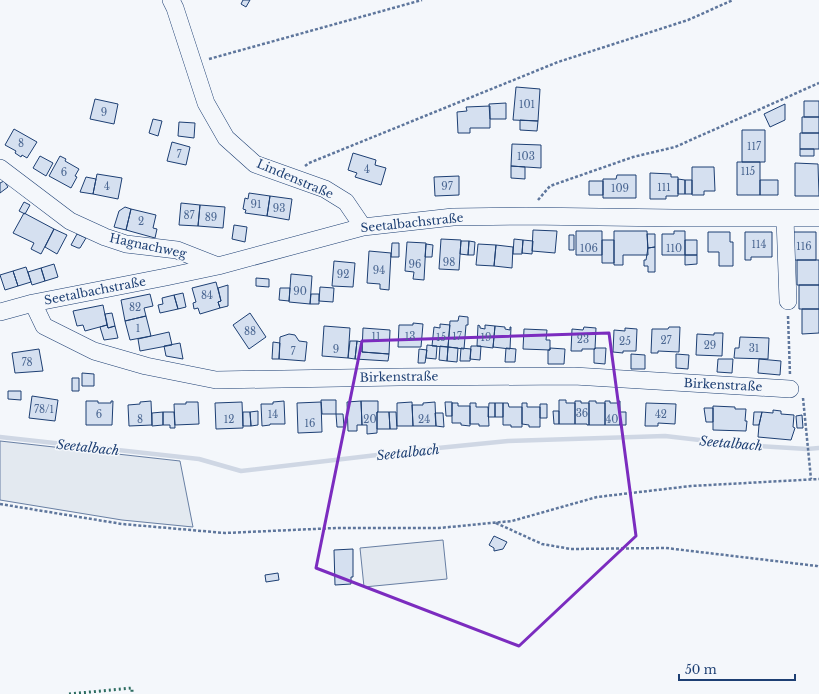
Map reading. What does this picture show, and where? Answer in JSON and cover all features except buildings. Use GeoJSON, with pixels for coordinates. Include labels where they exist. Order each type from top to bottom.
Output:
{"type":"FeatureCollection","features":[{"type":"Feature","properties":{"kind":"street","name":"Lindenstraße"},"geometry":{"type":"LineString","coordinates":[[171,0],[175,8],[206,103],[226,138],[256,164],[325,189],[346,202],[363,227]]}},
{"type":"Feature","properties":{"kind":"street","name":"Hagnachweg"},"geometry":{"type":"LineString","coordinates":[[0,168],[70,221],[105,237],[126,244],[177,250],[218,266]]}},
{"type":"Feature","properties":{"kind":"street","name":"Seetalbachstraße"},"geometry":{"type":"LineString","coordinates":[[0,312],[33,303],[218,266],[363,227],[453,217],[819,218]]}},
{"type":"Feature","properties":{"kind":"street"},"geometry":{"type":"LineString","coordinates":[[785,218],[788,301]]}},
{"type":"Feature","properties":{"kind":"street","name":"Birkenstraße"},"geometry":{"type":"LineString","coordinates":[[33,303],[44,326],[94,351],[146,366],[216,380],[574,376],[790,389]]}},
{"type":"Feature","properties":{"kind":"path"},"geometry":{"type":"LineString","coordinates":[[193,63],[422,0]]}},
{"type":"Feature","properties":{"kind":"path"},"geometry":{"type":"LineString","coordinates":[[291,177],[309,163],[550,65],[688,20],[733,0]]}},
{"type":"Feature","properties":{"kind":"path"},"geometry":{"type":"LineString","coordinates":[[526,216],[550,186],[633,157],[675,147],[819,83]]}},
{"type":"Feature","properties":{"kind":"path"},"geometry":{"type":"LineString","coordinates":[[788,301],[790,389],[803,397],[811,479]]}},
{"type":"Feature","properties":{"kind":"path"},"geometry":{"type":"LineString","coordinates":[[0,504],[122,524],[225,533],[336,528],[439,528],[512,521],[597,497],[691,486],[819,479]]}},
{"type":"Feature","properties":{"kind":"path"},"geometry":{"type":"LineString","coordinates":[[496,523],[542,544],[571,549],[666,548],[819,567]]}},
{"type":"Feature","properties":{"kind":"highlighted area"},"geometry":{"type":"Polygon","coordinates":[[[609,333],[636,536],[519,646],[316,568],[362,341],[609,333]]]}},
{"type":"Feature","properties":{"kind":"shaded area"},"geometry":{"type":"Polygon","coordinates":[[[0,441],[180,461],[193,527],[122,520],[0,500],[0,441]]]}},
{"type":"Feature","properties":{"kind":"shaded area"},"geometry":{"type":"Polygon","coordinates":[[[443,540],[447,579],[364,587],[360,548],[443,540]]]}},
{"type":"Feature","properties":{"kind":"waterway","name":"Seetalbach"},"geometry":{"type":"LineString","coordinates":[[0,437],[199,459],[241,471],[508,441],[665,436],[743,445],[807,449],[819,448]]}},
{"type":"Feature","properties":{"kind":"hedge"},"geometry":{"type":"LineString","coordinates":[[69,694],[132,688],[132,694]]}}]}
